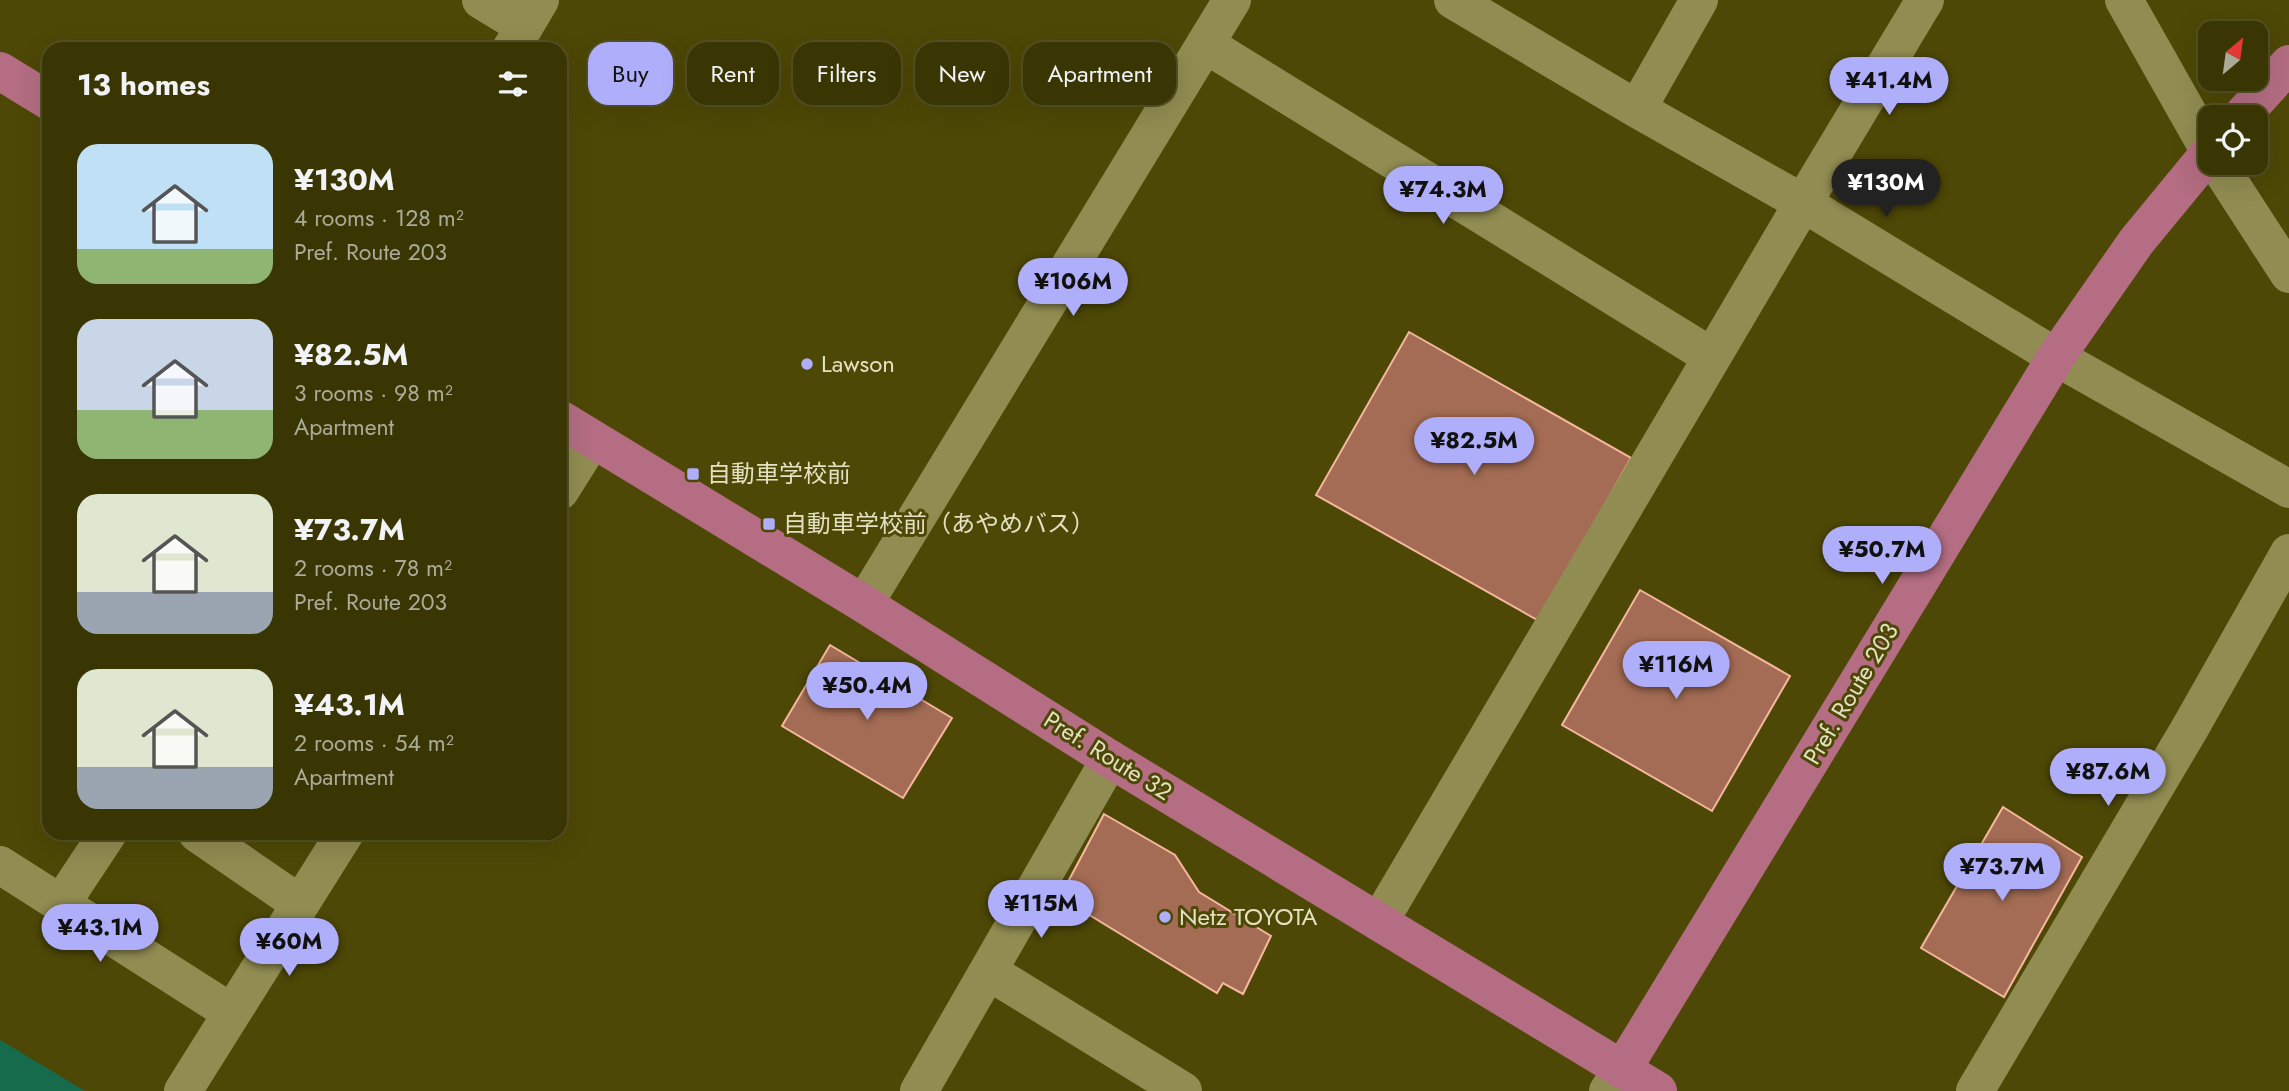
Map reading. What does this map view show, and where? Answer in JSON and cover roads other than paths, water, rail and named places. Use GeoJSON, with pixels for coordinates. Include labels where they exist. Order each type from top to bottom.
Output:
{"type":"FeatureCollection","features":[{"type":"Feature","properties":{"kind":"main road"},"geometry":{"type":"LineString","coordinates":[[2252,105],[2289,64]]}},
{"type":"Feature","properties":{"kind":"main road"},"geometry":{"type":"LineString","coordinates":[[0,71],[42,97]]}},
{"type":"Feature","properties":{"kind":"main road","name":"Pref. Route 203"},"geometry":{"type":"LineString","coordinates":[[1615,1080],[2056,357],[2136,242],[2198,167]]}},
{"type":"Feature","properties":{"kind":"main road","name":"Pref. Route 32"},"geometry":{"type":"LineString","coordinates":[[567,424],[864,604],[1110,759],[1380,922],[1615,1080],[1658,1091]]}},
{"type":"Feature","properties":{"kind":"street"},"geometry":{"type":"LineString","coordinates":[[481,0],[525,25]]}},
{"type":"Feature","properties":{"kind":"street"},"geometry":{"type":"LineString","coordinates":[[864,604],[1232,0]]}},
{"type":"Feature","properties":{"kind":"street"},"geometry":{"type":"LineString","coordinates":[[1453,0],[1803,203],[2056,357],[2289,489]]}},
{"type":"Feature","properties":{"kind":"street"},"geometry":{"type":"LineString","coordinates":[[1637,109],[1699,0]]}},
{"type":"Feature","properties":{"kind":"street"},"geometry":{"type":"LineString","coordinates":[[1380,922],[1925,0]]}},
{"type":"Feature","properties":{"kind":"street"},"geometry":{"type":"LineString","coordinates":[[2124,0],[2198,131]]}},
{"type":"Feature","properties":{"kind":"street"},"geometry":{"type":"LineString","coordinates":[[1205,44],[1712,357]]}},
{"type":"Feature","properties":{"kind":"street"},"geometry":{"type":"LineString","coordinates":[[2225,175],[2289,274]]}},
{"type":"Feature","properties":{"kind":"street"},"geometry":{"type":"LineString","coordinates":[[567,480],[592,440]]}},
{"type":"Feature","properties":{"kind":"street"},"geometry":{"type":"LineString","coordinates":[[1975,1091],[2190,728],[2289,553]]}},
{"type":"Feature","properties":{"kind":"street"},"geometry":{"type":"LineString","coordinates":[[919,1091],[1110,759]]}},
{"type":"Feature","properties":{"kind":"street"},"geometry":{"type":"LineString","coordinates":[[61,904],[103,840]]}},
{"type":"Feature","properties":{"kind":"street"},"geometry":{"type":"LineString","coordinates":[[207,840],[300,904]]}},
{"type":"Feature","properties":{"kind":"street"},"geometry":{"type":"LineString","coordinates":[[183,1091],[341,840]]}},
{"type":"Feature","properties":{"kind":"street"},"geometry":{"type":"LineString","coordinates":[[0,865],[232,1013]]}},
{"type":"Feature","properties":{"kind":"street"},"geometry":{"type":"LineString","coordinates":[[988,971],[1184,1091]]}},
{"type":"Feature","properties":{"kind":"place","name":"Lawson"},"geometry":{"type":"Point","coordinates":[807,364]}},
{"type":"Feature","properties":{"kind":"place","name":"自動車学校前"},"geometry":{"type":"Point","coordinates":[693,474]}},
{"type":"Feature","properties":{"kind":"place","name":"自動車学校前（あやめバス）"},"geometry":{"type":"Point","coordinates":[769,524]}},
{"type":"Feature","properties":{"kind":"place","name":"Netz TOYOTA"},"geometry":{"type":"Point","coordinates":[1165,917]}}]}
